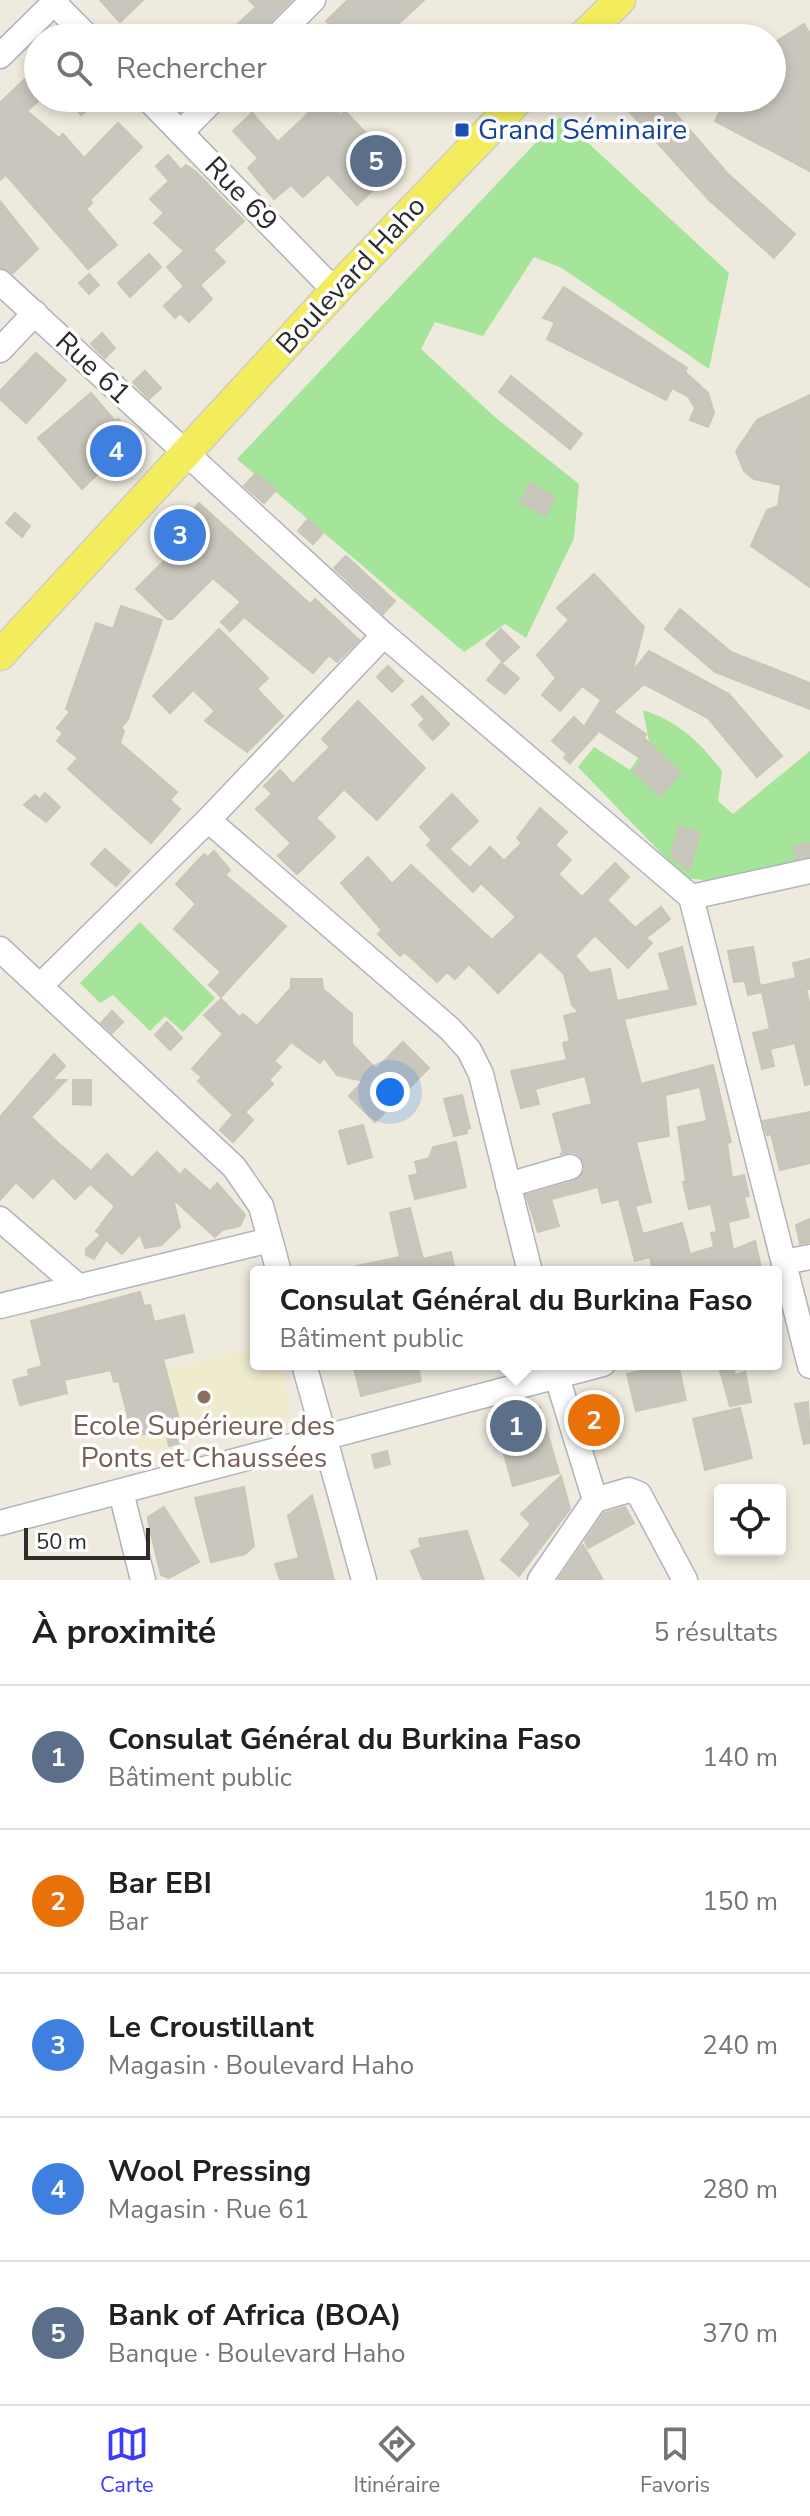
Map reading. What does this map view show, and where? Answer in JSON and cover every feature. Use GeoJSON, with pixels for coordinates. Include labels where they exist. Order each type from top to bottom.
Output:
{"type":"FeatureCollection","features":[{"type":"Feature","properties":{"kind":"main road"},"geometry":{"type":"LineString","coordinates":[[595,24],[619,0]]}},
{"type":"Feature","properties":{"kind":"main road","name":"Boulevard Haho"},"geometry":{"type":"LineString","coordinates":[[0,655],[335,291],[507,112]]}},
{"type":"Feature","properties":{"kind":"street"},"geometry":{"type":"LineString","coordinates":[[289,24],[313,0]]}},
{"type":"Feature","properties":{"kind":"street"},"geometry":{"type":"LineString","coordinates":[[33,24],[56,1],[77,24]]}},
{"type":"Feature","properties":{"kind":"street"},"geometry":{"type":"LineString","coordinates":[[0,56],[24,32]]}},
{"type":"Feature","properties":{"kind":"street","name":"Rue 69"},"geometry":{"type":"LineString","coordinates":[[161,112],[335,291]]}},
{"type":"Feature","properties":{"kind":"street"},"geometry":{"type":"LineString","coordinates":[[181,132],[201,112]]}},
{"type":"Feature","properties":{"kind":"street","name":"Rue 61"},"geometry":{"type":"LineString","coordinates":[[0,282],[384,635],[691,897]]}},
{"type":"Feature","properties":{"kind":"street"},"geometry":{"type":"LineString","coordinates":[[0,350],[35,313]]}},
{"type":"Feature","properties":{"kind":"street"},"geometry":{"type":"LineString","coordinates":[[41,985],[208,820],[384,635]]}},
{"type":"Feature","properties":{"kind":"street"},"geometry":{"type":"LineString","coordinates":[[208,820],[450,1029],[469,1050],[481,1074],[528,1266]]}},
{"type":"Feature","properties":{"kind":"street"},"geometry":{"type":"LineString","coordinates":[[810,871],[691,897],[784,1262],[786,1316],[810,1366]]}},
{"type":"Feature","properties":{"kind":"street"},"geometry":{"type":"LineString","coordinates":[[0,949],[234,1167],[261,1206],[277,1266]]}},
{"type":"Feature","properties":{"kind":"street"},"geometry":{"type":"LineString","coordinates":[[508,1185],[570,1167]]}},
{"type":"Feature","properties":{"kind":"street"},"geometry":{"type":"LineString","coordinates":[[0,1219],[79,1287]]}},
{"type":"Feature","properties":{"kind":"street"},"geometry":{"type":"LineString","coordinates":[[0,1306],[270,1240]]}},
{"type":"Feature","properties":{"kind":"street"},"geometry":{"type":"LineString","coordinates":[[784,1262],[810,1257]]}},
{"type":"Feature","properties":{"kind":"street"},"geometry":{"type":"LineString","coordinates":[[306,1370],[364,1580]]}},
{"type":"Feature","properties":{"kind":"street"},"geometry":{"type":"LineString","coordinates":[[0,1523],[324,1438],[555,1370],[595,1500]]}},
{"type":"Feature","properties":{"kind":"street"},"geometry":{"type":"LineString","coordinates":[[540,1580],[595,1500],[629,1490],[639,1494],[685,1580]]}},
{"type":"Feature","properties":{"kind":"street"},"geometry":{"type":"LineString","coordinates":[[121,1492],[143,1580]]}},
{"type":"Feature","properties":{"kind":"shaded area","name":"Ecole Supérieure des Ponts et Chaussées"},"geometry":{"type":"Polygon","coordinates":[[[250,1349],[250,1370],[280,1370],[290,1410],[288,1415],[138,1454],[116,1384],[250,1349]]]}},
{"type":"Feature","properties":{"kind":"green space"},"geometry":{"type":"Polygon","coordinates":[[[560,117],[729,273],[709,369],[562,268],[534,257],[483,336],[435,322],[421,349],[496,418],[579,484],[574,538],[526,638],[505,624],[464,652],[237,459],[560,117]]]}},
{"type":"Feature","properties":{"kind":"green space"},"geometry":{"type":"Polygon","coordinates":[[[643,710],[678,727],[713,760],[722,771],[718,801],[733,814],[810,751],[810,859],[724,882],[685,878],[578,767],[594,747],[630,770],[649,742],[643,710]]]}},
{"type":"Feature","properties":{"kind":"green space"},"geometry":{"type":"Polygon","coordinates":[[[140,922],[215,998],[183,1032],[165,1016],[150,1031],[113,995],[100,1003],[80,983],[140,922]]]}},
{"type":"Feature","properties":{"kind":"building"},"geometry":{"type":"Polygon","coordinates":[[[100,0],[143,0],[120,22],[100,0]]]}},
{"type":"Feature","properties":{"kind":"building"},"geometry":{"type":"Polygon","coordinates":[[[249,0],[292,0],[268,24],[238,24],[256,7],[249,0]]]}},
{"type":"Feature","properties":{"kind":"building"},"geometry":{"type":"Polygon","coordinates":[[[348,0],[424,0],[398,24],[329,24],[326,21],[348,0]]]}},
{"type":"Feature","properties":{"kind":"building"},"geometry":{"type":"Polygon","coordinates":[[[804,24],[810,34],[810,171],[715,121],[720,112],[786,112],[786,35],[804,24]]]}},
{"type":"Feature","properties":{"kind":"building"},"geometry":{"type":"Polygon","coordinates":[[[24,80],[24,112],[28,112],[59,138],[63,134],[84,158],[118,123],[142,147],[90,200],[92,203],[86,209],[117,245],[88,269],[6,175],[0,180],[0,103],[24,80]]]}},
{"type":"Feature","properties":{"kind":"building"},"geometry":{"type":"Polygon","coordinates":[[[310,112],[338,112],[341,115],[346,112],[398,167],[357,205],[328,174],[303,197],[291,185],[274,199],[248,168],[258,158],[233,131],[252,113],[278,142],[310,112]]]}},
{"type":"Feature","properties":{"kind":"building"},"geometry":{"type":"Polygon","coordinates":[[[630,112],[674,112],[728,174],[795,234],[774,258],[708,199],[630,112]]]}},
{"type":"Feature","properties":{"kind":"building"},"geometry":{"type":"Polygon","coordinates":[[[168,155],[181,170],[186,165],[196,172],[244,221],[213,250],[225,262],[200,285],[212,299],[189,322],[180,313],[175,318],[164,306],[184,286],[167,267],[184,251],[154,223],[164,213],[150,199],[169,181],[156,166],[168,155]]]}},
{"type":"Feature","properties":{"kind":"building"},"geometry":{"type":"Polygon","coordinates":[[[0,201],[38,249],[13,273],[0,267],[0,201]]]}},
{"type":"Feature","properties":{"kind":"building"},"geometry":{"type":"Polygon","coordinates":[[[149,254],[161,267],[130,297],[118,283],[149,254]]]}},
{"type":"Feature","properties":{"kind":"building"},"geometry":{"type":"Polygon","coordinates":[[[89,274],[99,285],[89,294],[79,283],[89,274]]]}},
{"type":"Feature","properties":{"kind":"building"},"geometry":{"type":"Polygon","coordinates":[[[564,287],[687,368],[685,372],[708,393],[714,413],[708,427],[690,420],[695,408],[688,396],[672,388],[666,400],[547,339],[555,322],[543,318],[564,287]]]}},
{"type":"Feature","properties":{"kind":"building"},"geometry":{"type":"Polygon","coordinates":[[[102,333],[115,348],[105,358],[91,344],[102,333]]]}},
{"type":"Feature","properties":{"kind":"building"},"geometry":{"type":"Polygon","coordinates":[[[36,353],[66,380],[26,423],[0,399],[0,391],[36,353]]]}},
{"type":"Feature","properties":{"kind":"building"},"geometry":{"type":"Polygon","coordinates":[[[145,371],[161,388],[149,399],[133,382],[145,371]]]}},
{"type":"Feature","properties":{"kind":"building"},"geometry":{"type":"Polygon","coordinates":[[[511,376],[582,434],[570,449],[499,392],[511,376]]]}},
{"type":"Feature","properties":{"kind":"building"},"geometry":{"type":"Polygon","coordinates":[[[91,393],[115,421],[118,419],[136,437],[82,489],[38,438],[91,393]]]}},
{"type":"Feature","properties":{"kind":"building"},"geometry":{"type":"Polygon","coordinates":[[[810,395],[810,587],[751,546],[767,510],[778,506],[781,485],[754,479],[744,471],[736,451],[757,420],[810,395]]]}},
{"type":"Feature","properties":{"kind":"building"},"geometry":{"type":"Polygon","coordinates":[[[256,473],[276,490],[264,503],[244,486],[256,473]]]}},
{"type":"Feature","properties":{"kind":"building"},"geometry":{"type":"Polygon","coordinates":[[[530,483],[555,497],[546,516],[520,502],[530,483]]]}},
{"type":"Feature","properties":{"kind":"building"},"geometry":{"type":"Polygon","coordinates":[[[199,503],[310,604],[315,599],[359,640],[337,662],[329,655],[313,673],[244,617],[230,631],[221,622],[241,602],[213,578],[172,619],[167,619],[136,589],[174,551],[164,543],[199,503]]]}},
{"type":"Feature","properties":{"kind":"building"},"geometry":{"type":"Polygon","coordinates":[[[15,513],[30,526],[22,537],[6,523],[15,513]]]}},
{"type":"Feature","properties":{"kind":"building"},"geometry":{"type":"Polygon","coordinates":[[[308,519],[323,533],[313,544],[298,531],[308,519]]]}},
{"type":"Feature","properties":{"kind":"building"},"geometry":{"type":"Polygon","coordinates":[[[346,556],[395,601],[383,614],[334,568],[346,556]]]}},
{"type":"Feature","properties":{"kind":"building"},"geometry":{"type":"Polygon","coordinates":[[[594,574],[644,627],[632,672],[649,651],[729,694],[782,756],[757,777],[708,718],[644,684],[613,712],[646,734],[644,738],[681,773],[660,796],[633,771],[643,760],[599,731],[570,763],[564,758],[567,754],[552,741],[574,717],[584,727],[601,700],[582,686],[560,711],[542,695],[556,678],[537,655],[569,620],[557,608],[594,574]]]}},
{"type":"Feature","properties":{"kind":"building"},"geometry":{"type":"Polygon","coordinates":[[[121,606],[162,620],[128,719],[121,728],[124,731],[120,743],[177,792],[170,800],[180,809],[151,843],[68,769],[78,758],[57,741],[63,733],[57,728],[70,712],[66,709],[96,623],[113,629],[121,606]]]}},
{"type":"Feature","properties":{"kind":"building"},"geometry":{"type":"Polygon","coordinates":[[[680,609],[731,652],[810,683],[810,709],[715,672],[665,629],[680,609]]]}},
{"type":"Feature","properties":{"kind":"building"},"geometry":{"type":"Polygon","coordinates":[[[219,629],[268,678],[257,689],[283,716],[247,752],[205,721],[215,711],[193,690],[170,713],[153,696],[219,629]]]}},
{"type":"Feature","properties":{"kind":"building"},"geometry":{"type":"Polygon","coordinates":[[[501,629],[519,647],[503,662],[486,644],[501,629]]]}},
{"type":"Feature","properties":{"kind":"building"},"geometry":{"type":"Polygon","coordinates":[[[501,663],[519,678],[505,694],[487,680],[501,663]]]}},
{"type":"Feature","properties":{"kind":"building"},"geometry":{"type":"Polygon","coordinates":[[[388,666],[403,681],[392,692],[377,677],[388,666]]]}},
{"type":"Feature","properties":{"kind":"building"},"geometry":{"type":"Polygon","coordinates":[[[422,696],[449,724],[433,740],[419,725],[425,719],[412,705],[422,696]]]}},
{"type":"Feature","properties":{"kind":"building"},"geometry":{"type":"Polygon","coordinates":[[[358,701],[425,768],[377,820],[344,789],[316,818],[335,837],[297,874],[278,856],[291,843],[256,809],[272,794],[264,786],[280,770],[293,784],[330,747],[322,739],[358,701]]]}},
{"type":"Feature","properties":{"kind":"building"},"geometry":{"type":"Polygon","coordinates":[[[45,793],[60,807],[46,822],[24,805],[35,795],[40,799],[45,793]]]}},
{"type":"Feature","properties":{"kind":"building"},"geometry":{"type":"Polygon","coordinates":[[[452,794],[478,821],[449,849],[470,868],[490,847],[504,861],[522,843],[517,838],[540,808],[567,832],[555,845],[571,860],[558,874],[582,897],[615,863],[629,877],[607,900],[635,928],[661,907],[670,919],[646,938],[652,943],[628,968],[595,935],[575,956],[590,973],[610,969],[617,1001],[670,990],[659,954],[682,947],[696,1004],[624,1019],[641,1084],[713,1065],[731,1142],[727,1143],[732,1178],[744,1175],[749,1196],[744,1197],[749,1217],[728,1222],[733,1250],[755,1241],[761,1266],[652,1266],[650,1257],[635,1261],[619,1199],[602,1203],[598,1187],[551,1199],[559,1226],[538,1232],[526,1195],[575,1181],[585,1170],[580,1156],[573,1152],[560,1154],[563,1153],[553,1114],[592,1104],[585,1076],[535,1089],[539,1104],[521,1108],[511,1071],[567,1060],[563,1043],[570,1041],[564,1016],[579,1012],[572,1005],[564,974],[540,951],[498,993],[469,964],[455,979],[447,972],[437,982],[405,952],[400,956],[378,934],[382,930],[341,883],[368,857],[392,884],[411,865],[492,940],[516,917],[481,883],[473,892],[427,845],[432,840],[420,827],[452,794]],[[700,1087],[665,1095],[669,1136],[636,1142],[651,1202],[635,1206],[643,1234],[682,1223],[690,1254],[714,1247],[711,1233],[717,1232],[711,1204],[689,1209],[678,1127],[707,1121],[700,1087]]]}},
{"type":"Feature","properties":{"kind":"building"},"geometry":{"type":"Polygon","coordinates":[[[679,826],[700,832],[689,871],[671,856],[679,826]]]}},
{"type":"Feature","properties":{"kind":"building"},"geometry":{"type":"Polygon","coordinates":[[[810,843],[810,856],[796,859],[793,847],[810,843]]]}},
{"type":"Feature","properties":{"kind":"building"},"geometry":{"type":"Polygon","coordinates":[[[105,849],[130,871],[116,886],[91,864],[105,849]]]}},
{"type":"Feature","properties":{"kind":"building"},"geometry":{"type":"Polygon","coordinates":[[[214,851],[230,870],[225,875],[286,926],[221,997],[209,985],[221,972],[174,929],[196,904],[176,884],[204,854],[208,857],[214,851]]]}},
{"type":"Feature","properties":{"kind":"building"},"geometry":{"type":"Polygon","coordinates":[[[753,947],[760,986],[796,978],[793,963],[810,959],[810,989],[806,989],[810,1006],[810,1084],[805,1085],[795,1043],[770,1049],[774,1066],[762,1069],[753,1033],[770,1029],[762,992],[748,995],[745,981],[734,982],[728,951],[753,947]]]}},
{"type":"Feature","properties":{"kind":"building"},"geometry":{"type":"Polygon","coordinates":[[[291,979],[322,979],[323,989],[352,1014],[352,1044],[376,1069],[403,1042],[429,1068],[375,1122],[349,1096],[363,1081],[337,1075],[324,1058],[320,1063],[291,1042],[274,1061],[281,1067],[269,1080],[273,1084],[245,1112],[253,1120],[233,1142],[220,1130],[233,1115],[198,1081],[202,1077],[192,1069],[223,1034],[204,1015],[221,999],[239,1017],[243,1014],[257,1026],[291,988],[291,979]]]}},
{"type":"Feature","properties":{"kind":"building"},"geometry":{"type":"Polygon","coordinates":[[[112,1011],[123,1022],[112,1033],[101,1023],[112,1011]]]}},
{"type":"Feature","properties":{"kind":"building"},"geometry":{"type":"Polygon","coordinates":[[[167,1022],[182,1038],[170,1050],[155,1035],[167,1022]]]}},
{"type":"Feature","properties":{"kind":"building"},"geometry":{"type":"Polygon","coordinates":[[[54,1054],[65,1066],[52,1080],[66,1080],[31,1117],[57,1142],[91,1171],[107,1154],[132,1178],[157,1152],[180,1175],[185,1169],[210,1191],[217,1183],[245,1215],[240,1226],[222,1230],[215,1237],[173,1199],[180,1227],[161,1245],[145,1248],[140,1234],[122,1254],[106,1240],[94,1259],[86,1255],[86,1249],[101,1235],[96,1231],[115,1206],[90,1184],[75,1199],[53,1177],[33,1198],[16,1182],[0,1200],[0,1117],[54,1054]]]}},
{"type":"Feature","properties":{"kind":"building"},"geometry":{"type":"Polygon","coordinates":[[[73,1080],[91,1080],[91,1105],[73,1104],[73,1080]]]}},
{"type":"Feature","properties":{"kind":"building"},"geometry":{"type":"Polygon","coordinates":[[[462,1095],[470,1128],[466,1129],[467,1133],[454,1136],[444,1099],[462,1095]]]}},
{"type":"Feature","properties":{"kind":"building"},"geometry":{"type":"Polygon","coordinates":[[[810,1112],[810,1163],[780,1170],[771,1134],[767,1135],[763,1121],[810,1112]]]}},
{"type":"Feature","properties":{"kind":"building"},"geometry":{"type":"Polygon","coordinates":[[[363,1125],[372,1157],[348,1164],[339,1131],[363,1125]]]}},
{"type":"Feature","properties":{"kind":"building"},"geometry":{"type":"Polygon","coordinates":[[[456,1142],[466,1187],[415,1199],[409,1176],[418,1174],[415,1162],[429,1158],[433,1147],[456,1142]]]}},
{"type":"Feature","properties":{"kind":"building"},"geometry":{"type":"Polygon","coordinates":[[[410,1208],[423,1259],[451,1252],[454,1266],[357,1266],[400,1257],[390,1213],[410,1208]]]}},
{"type":"Feature","properties":{"kind":"building"},"geometry":{"type":"Polygon","coordinates":[[[810,1219],[810,1242],[800,1244],[796,1225],[810,1219]]]}},
{"type":"Feature","properties":{"kind":"building"},"geometry":{"type":"Polygon","coordinates":[[[140,1292],[144,1306],[150,1305],[154,1322],[184,1315],[193,1352],[163,1359],[185,1442],[169,1446],[166,1431],[161,1430],[133,1437],[119,1381],[114,1382],[111,1370],[64,1380],[67,1393],[20,1405],[13,1380],[29,1376],[28,1370],[42,1366],[31,1321],[140,1292]]]}},
{"type":"Feature","properties":{"kind":"building"},"geometry":{"type":"Polygon","coordinates":[[[354,1370],[418,1370],[421,1381],[361,1396],[354,1370]]]}},
{"type":"Feature","properties":{"kind":"building"},"geometry":{"type":"Polygon","coordinates":[[[645,1370],[679,1370],[686,1400],[636,1411],[627,1374],[645,1370]]]}},
{"type":"Feature","properties":{"kind":"building"},"geometry":{"type":"Polygon","coordinates":[[[720,1370],[734,1370],[735,1375],[745,1372],[751,1402],[730,1406],[720,1370]]]}},
{"type":"Feature","properties":{"kind":"building"},"geometry":{"type":"Polygon","coordinates":[[[808,1402],[810,1443],[804,1444],[795,1404],[808,1402]]]}},
{"type":"Feature","properties":{"kind":"building"},"geometry":{"type":"Polygon","coordinates":[[[540,1407],[559,1473],[513,1486],[496,1426],[509,1423],[507,1416],[540,1407]]]}},
{"type":"Feature","properties":{"kind":"building"},"geometry":{"type":"Polygon","coordinates":[[[740,1408],[752,1458],[705,1470],[693,1419],[740,1408]]]}},
{"type":"Feature","properties":{"kind":"building"},"geometry":{"type":"Polygon","coordinates":[[[387,1451],[390,1464],[375,1468],[372,1455],[387,1451]]]}},
{"type":"Feature","properties":{"kind":"building"},"geometry":{"type":"Polygon","coordinates":[[[561,1476],[570,1509],[519,1576],[501,1560],[531,1524],[521,1514],[561,1476]]]}},
{"type":"Feature","properties":{"kind":"building"},"geometry":{"type":"Polygon","coordinates":[[[244,1487],[254,1546],[245,1554],[211,1562],[195,1498],[244,1487]]]}},
{"type":"Feature","properties":{"kind":"building"},"geometry":{"type":"Polygon","coordinates":[[[312,1495],[334,1580],[280,1580],[275,1564],[299,1558],[288,1516],[312,1495]]]}},
{"type":"Feature","properties":{"kind":"building"},"geometry":{"type":"Polygon","coordinates":[[[164,1507],[199,1562],[169,1578],[161,1575],[148,1521],[148,1517],[164,1507]]]}},
{"type":"Feature","properties":{"kind":"building"},"geometry":{"type":"Polygon","coordinates":[[[625,1507],[634,1523],[588,1548],[585,1541],[604,1513],[625,1507]]]}},
{"type":"Feature","properties":{"kind":"building"},"geometry":{"type":"Polygon","coordinates":[[[467,1531],[484,1580],[423,1580],[411,1551],[421,1547],[419,1539],[467,1531]]]}},
{"type":"Feature","properties":{"kind":"building"},"geometry":{"type":"Polygon","coordinates":[[[583,1545],[603,1580],[558,1580],[580,1548],[583,1545]]]}},
{"type":"Feature","properties":{"kind":"place","name":"Grand Séminaire"},"geometry":{"type":"Point","coordinates":[462,130]}},
{"type":"Feature","properties":{"kind":"place","name":"Bank of Africa (BOA)"},"geometry":{"type":"Point","coordinates":[376,161]}},
{"type":"Feature","properties":{"kind":"place","name":"Wool Pressing"},"geometry":{"type":"Point","coordinates":[116,451]}},
{"type":"Feature","properties":{"kind":"place","name":"Le Croustillant"},"geometry":{"type":"Point","coordinates":[180,535]}},
{"type":"Feature","properties":{"kind":"place","name":"Ecole Supérieure des Ponts et Chaussées"},"geometry":{"type":"Point","coordinates":[204,1397]}},
{"type":"Feature","properties":{"kind":"place","name":"Bar EBI"},"geometry":{"type":"Point","coordinates":[594,1420]}},
{"type":"Feature","properties":{"kind":"place","name":"Consulat Général du Burkina Faso"},"geometry":{"type":"Point","coordinates":[516,1426]}}]}
